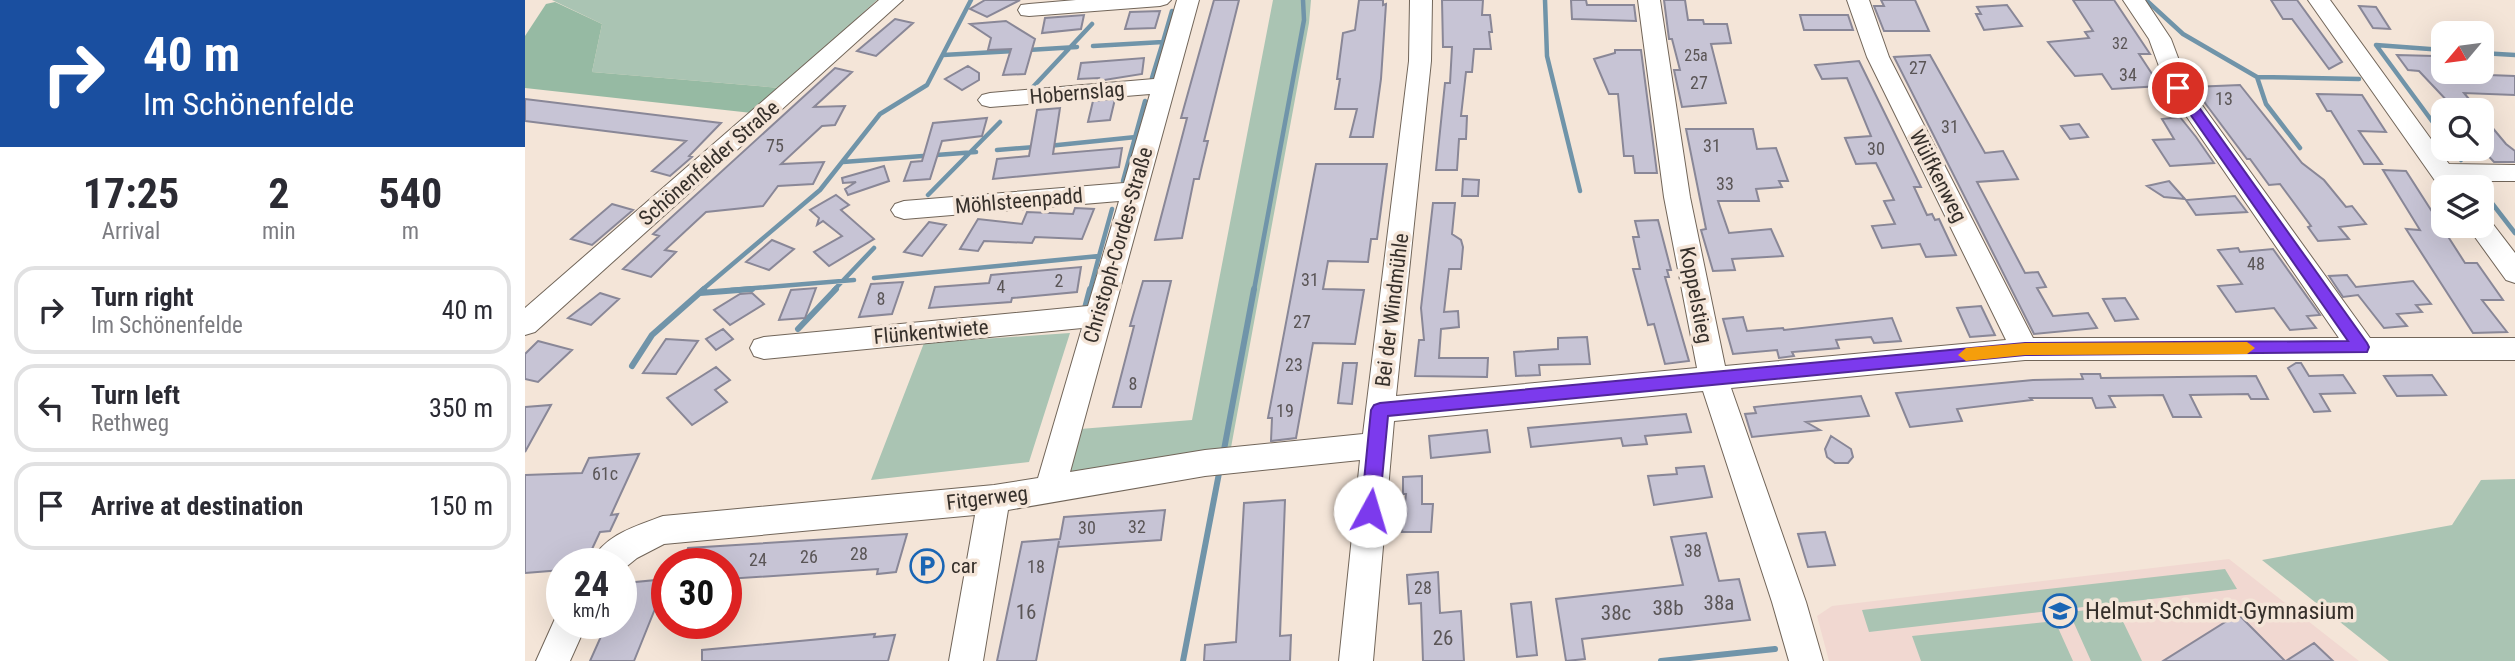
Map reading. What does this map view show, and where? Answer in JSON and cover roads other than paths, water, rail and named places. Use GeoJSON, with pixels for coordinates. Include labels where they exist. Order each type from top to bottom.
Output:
{"type":"FeatureCollection","features":[{"type":"Feature","properties":{"kind":"street","name":"Schönenfelder Straße"},"geometry":{"type":"LineString","coordinates":[[525,324],[892,0]]}},
{"type":"Feature","properties":{"kind":"street"},"geometry":{"type":"LineString","coordinates":[[1029,10],[1160,0]]}},
{"type":"Feature","properties":{"kind":"street","name":"Christoph-Cordes-Straße"},"geometry":{"type":"LineString","coordinates":[[1050,490],[1188,0]]}},
{"type":"Feature","properties":{"kind":"street","name":"Bei der Windmühle"},"geometry":{"type":"LineString","coordinates":[[1356,661],[1376,446],[1420,61],[1421,0]]}},
{"type":"Feature","properties":{"kind":"street","name":"Koppelstieg"},"geometry":{"type":"LineString","coordinates":[[1649,0],[1677,197],[1713,379],[1789,602],[1806,661]]}},
{"type":"Feature","properties":{"kind":"street","name":"Wülfkenweg"},"geometry":{"type":"LineString","coordinates":[[1858,0],[1878,57],[2025,349]]}},
{"type":"Feature","properties":{"kind":"street"},"geometry":{"type":"LineString","coordinates":[[2134,0],[2160,39],[2178,88],[2361,347]]}},
{"type":"Feature","properties":{"kind":"street"},"geometry":{"type":"LineString","coordinates":[[2319,0],[2444,175]]}},
{"type":"Feature","properties":{"kind":"street","name":"Hobernslag"},"geometry":{"type":"LineString","coordinates":[[990,100],[1164,85]]}},
{"type":"Feature","properties":{"kind":"street"},"geometry":{"type":"LineString","coordinates":[[2494,175],[2515,173]]}},
{"type":"Feature","properties":{"kind":"street","name":"Möhlsteenpadd"},"geometry":{"type":"LineString","coordinates":[[904,210],[1133,191]]}},
{"type":"Feature","properties":{"kind":"street"},"geometry":{"type":"LineString","coordinates":[[2489,238],[2515,272]]}},
{"type":"Feature","properties":{"kind":"street","name":"Flünkentwiete"},"geometry":{"type":"LineString","coordinates":[[765,348],[1098,316]]}},
{"type":"Feature","properties":{"kind":"street"},"geometry":{"type":"LineString","coordinates":[[1380,410],[2025,349],[2515,349]]}},
{"type":"Feature","properties":{"kind":"street","name":"Fitgerweg"},"geometry":{"type":"LineString","coordinates":[[624,548],[663,530],[994,499],[1241,458],[1376,446]]}},
{"type":"Feature","properties":{"kind":"street"},"geometry":{"type":"LineString","coordinates":[[966,661],[994,499]]}},
{"type":"Feature","properties":{"kind":"street"},"geometry":{"type":"LineString","coordinates":[[552,661],[562,639]]}},
{"type":"Feature","properties":{"kind":"waterway"},"geometry":{"type":"LineString","coordinates":[[702,290],[820,190],[880,114],[927,85],[971,0]]}},
{"type":"Feature","properties":{"kind":"waterway"},"geometry":{"type":"LineString","coordinates":[[1254,290],[1304,20],[1303,0]]}},
{"type":"Feature","properties":{"kind":"waterway"},"geometry":{"type":"LineString","coordinates":[[1545,0],[1547,56],[1580,191]]}},
{"type":"Feature","properties":{"kind":"waterway"},"geometry":{"type":"LineString","coordinates":[[2146,0],[2183,34],[2257,77]]}},
{"type":"Feature","properties":{"kind":"waterway"},"geometry":{"type":"LineString","coordinates":[[1163,42],[1172,11]]}},
{"type":"Feature","properties":{"kind":"waterway"},"geometry":{"type":"LineString","coordinates":[[1070,47],[1092,24]]}},
{"type":"Feature","properties":{"kind":"waterway"},"geometry":{"type":"LineString","coordinates":[[1093,46],[1163,42]]}},
{"type":"Feature","properties":{"kind":"waterway"},"geometry":{"type":"LineString","coordinates":[[1152,78],[1163,42]]}},
{"type":"Feature","properties":{"kind":"waterway"},"geometry":{"type":"LineString","coordinates":[[2431,49],[2376,45],[2431,120]]}},
{"type":"Feature","properties":{"kind":"waterway"},"geometry":{"type":"LineString","coordinates":[[1028,50],[1070,47]]}},
{"type":"Feature","properties":{"kind":"waterway"},"geometry":{"type":"LineString","coordinates":[[1033,87],[1070,47]]}},
{"type":"Feature","properties":{"kind":"waterway"},"geometry":{"type":"LineString","coordinates":[[1070,47],[1077,47]]}},
{"type":"Feature","properties":{"kind":"waterway"},"geometry":{"type":"LineString","coordinates":[[943,55],[1014,51]]}},
{"type":"Feature","properties":{"kind":"waterway"},"geometry":{"type":"LineString","coordinates":[[2494,54],[2515,55]]}},
{"type":"Feature","properties":{"kind":"waterway"},"geometry":{"type":"LineString","coordinates":[[2257,77],[2359,79]]}},
{"type":"Feature","properties":{"kind":"waterway"},"geometry":{"type":"LineString","coordinates":[[2257,77],[2266,104],[2300,148]]}},
{"type":"Feature","properties":{"kind":"waterway"},"geometry":{"type":"LineString","coordinates":[[1135,137],[1145,101]]}},
{"type":"Feature","properties":{"kind":"waterway"},"geometry":{"type":"LineString","coordinates":[[970,152],[1000,122]]}},
{"type":"Feature","properties":{"kind":"waterway"},"geometry":{"type":"LineString","coordinates":[[1048,146],[1135,137]]}},
{"type":"Feature","properties":{"kind":"waterway"},"geometry":{"type":"LineString","coordinates":[[1123,181],[1135,137]]}},
{"type":"Feature","properties":{"kind":"waterway"},"geometry":{"type":"LineString","coordinates":[[997,150],[1035,147]]}},
{"type":"Feature","properties":{"kind":"waterway"},"geometry":{"type":"LineString","coordinates":[[843,162],[970,152]]}},
{"type":"Feature","properties":{"kind":"waterway"},"geometry":{"type":"LineString","coordinates":[[928,195],[970,152]]}},
{"type":"Feature","properties":{"kind":"waterway"},"geometry":{"type":"LineString","coordinates":[[970,152],[976,152]]}},
{"type":"Feature","properties":{"kind":"waterway"},"geometry":{"type":"LineString","coordinates":[[2494,206],[2515,233]]}},
{"type":"Feature","properties":{"kind":"waterway"},"geometry":{"type":"LineString","coordinates":[[1099,256],[1112,209]]}},
{"type":"Feature","properties":{"kind":"waterway"},"geometry":{"type":"LineString","coordinates":[[843,281],[874,248]]}},
{"type":"Feature","properties":{"kind":"waterway"},"geometry":{"type":"LineString","coordinates":[[874,278],[1099,256]]}},
{"type":"Feature","properties":{"kind":"waterway"},"geometry":{"type":"LineString","coordinates":[[1090,290],[1099,256]]}},
{"type":"Feature","properties":{"kind":"waterway"},"geometry":{"type":"LineString","coordinates":[[843,281],[854,280]]}},
{"type":"Feature","properties":{"kind":"waterway"},"geometry":{"type":"LineString","coordinates":[[731,290],[843,281]]}},
{"type":"Feature","properties":{"kind":"waterway"},"geometry":{"type":"LineString","coordinates":[[834,290],[843,281]]}},
{"type":"Feature","properties":{"kind":"waterway"},"geometry":{"type":"LineString","coordinates":[[632,366],[652,335],[704,289]]}},
{"type":"Feature","properties":{"kind":"waterway"},"geometry":{"type":"LineString","coordinates":[[700,293],[752,289]]}},
{"type":"Feature","properties":{"kind":"waterway"},"geometry":{"type":"LineString","coordinates":[[798,329],[836,289]]}},
{"type":"Feature","properties":{"kind":"waterway"},"geometry":{"type":"LineString","coordinates":[[1085,308],[1090,289]]}},
{"type":"Feature","properties":{"kind":"waterway"},"geometry":{"type":"LineString","coordinates":[[1223,455],[1254,289]]}},
{"type":"Feature","properties":{"kind":"waterway"},"geometry":{"type":"LineString","coordinates":[[1183,661],[1220,468]]}},
{"type":"Feature","properties":{"kind":"waterway"},"geometry":{"type":"LineString","coordinates":[[1661,661],[1775,649]]}},
{"type":"Feature","properties":{"kind":"place","name":"car"},"geometry":{"type":"Point","coordinates":[927,566]}},
{"type":"Feature","properties":{"kind":"place","name":"Helmut-Schmidt-Gymnasium"},"geometry":{"type":"Point","coordinates":[2060,611]}}]}
